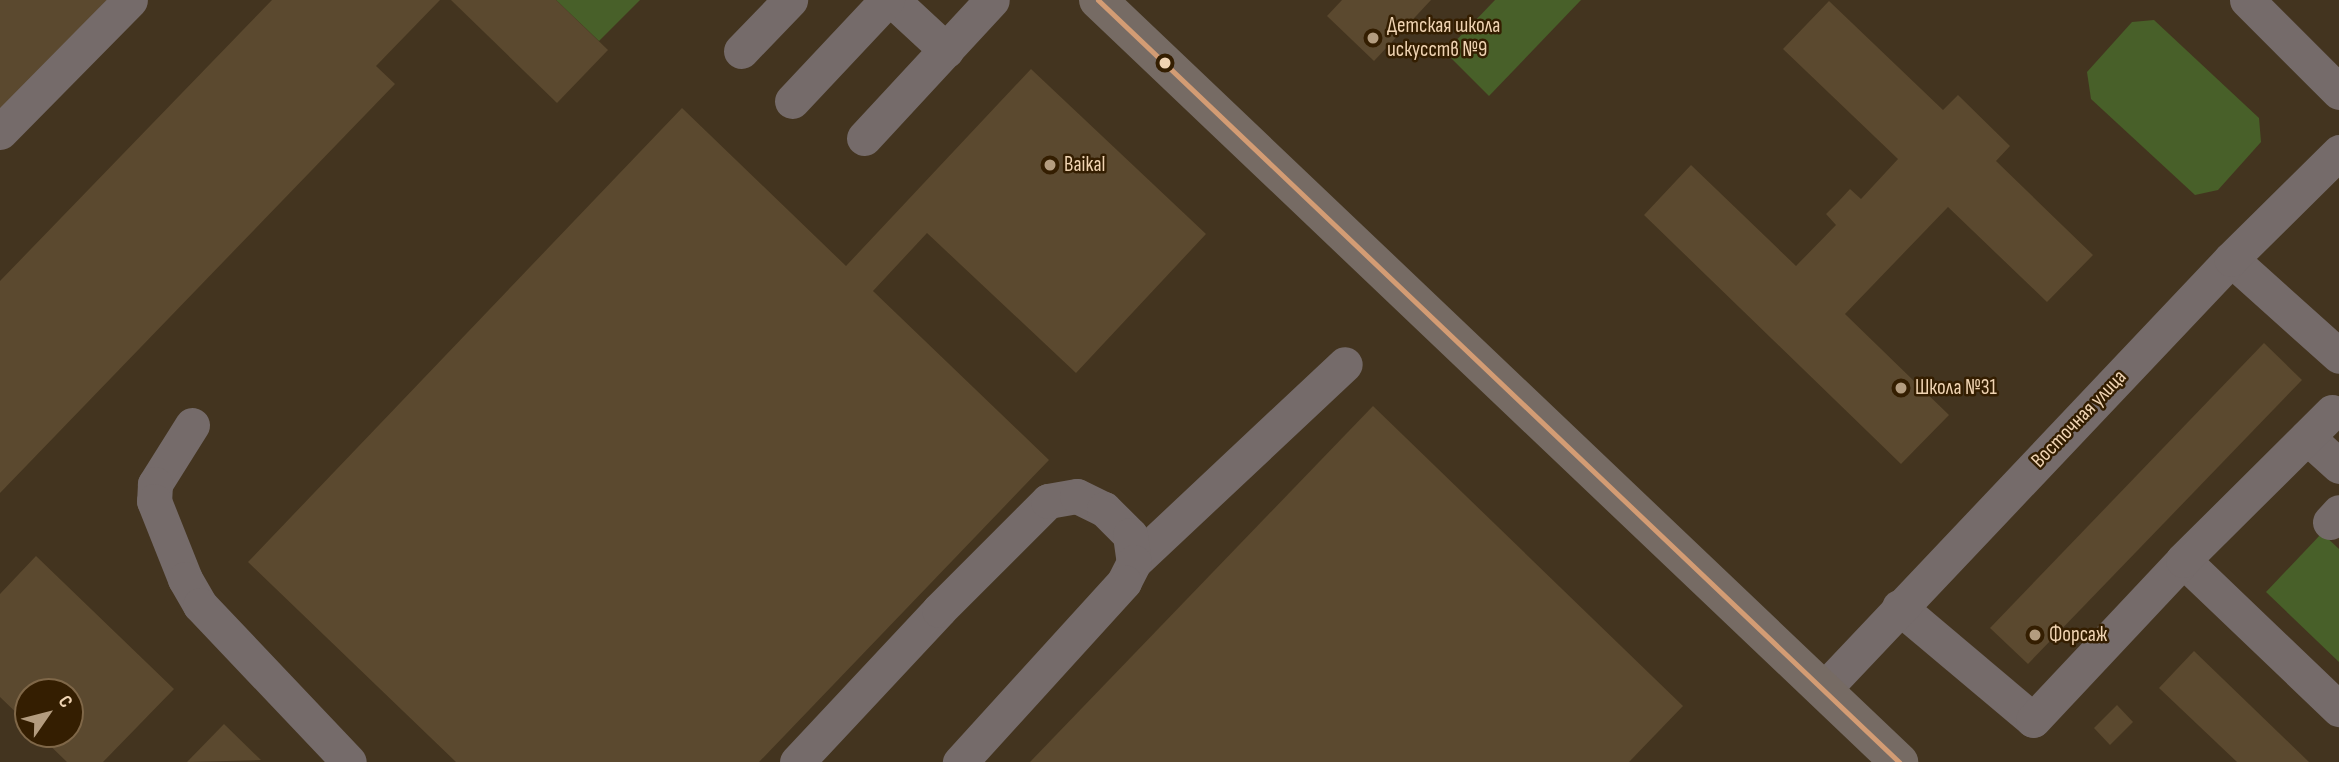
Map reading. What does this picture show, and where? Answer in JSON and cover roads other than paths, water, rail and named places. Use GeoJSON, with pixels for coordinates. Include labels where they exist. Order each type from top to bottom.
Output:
{"type":"FeatureCollection","features":[{"type":"Feature","properties":{"kind":"main road"},"geometry":{"type":"LineString","coordinates":[[1098,0],[1899,762]]}},
{"type":"Feature","properties":{"kind":"street"},"geometry":{"type":"LineString","coordinates":[[0,132],[130,0]]}},
{"type":"Feature","properties":{"kind":"street"},"geometry":{"type":"LineString","coordinates":[[741,51],[790,0]]}},
{"type":"Feature","properties":{"kind":"street"},"geometry":{"type":"LineString","coordinates":[[792,101],[890,0],[946,50]]}},
{"type":"Feature","properties":{"kind":"street"},"geometry":{"type":"LineString","coordinates":[[864,138],[992,0]]}},
{"type":"Feature","properties":{"kind":"street"},"geometry":{"type":"LineString","coordinates":[[2247,0],[2339,92]]}},
{"type":"Feature","properties":{"kind":"street","name":"Восточная улица"},"geometry":{"type":"LineString","coordinates":[[1823,690],[2231,259],[2339,152]]}},
{"type":"Feature","properties":{"kind":"street"},"geometry":{"type":"LineString","coordinates":[[2231,259],[2339,356]]}},
{"type":"Feature","properties":{"kind":"street"},"geometry":{"type":"LineString","coordinates":[[960,762],[1124,582],[1134,562],[1345,364]]}},
{"type":"Feature","properties":{"kind":"street"},"geometry":{"type":"LineString","coordinates":[[1899,607],[2033,720],[2183,560],[2332,412]]}},
{"type":"Feature","properties":{"kind":"street"},"geometry":{"type":"LineString","coordinates":[[192,425],[155,484],[154,501],[185,579],[200,605],[348,762]]}},
{"type":"Feature","properties":{"kind":"street"},"geometry":{"type":"LineString","coordinates":[[2307,437],[2339,466]]}},
{"type":"Feature","properties":{"kind":"street"},"geometry":{"type":"LineString","coordinates":[[797,762],[939,610],[1048,501],[1077,496],[1104,509],[1130,536],[1134,562]]}},
{"type":"Feature","properties":{"kind":"street"},"geometry":{"type":"LineString","coordinates":[[2183,560],[2339,709]]}},
{"type":"Feature","properties":{"kind":"place","name":"Детская школа искусств №9"},"geometry":{"type":"Point","coordinates":[1373,38]}},
{"type":"Feature","properties":{"kind":"place","name":"Baikal"},"geometry":{"type":"Point","coordinates":[1050,165]}},
{"type":"Feature","properties":{"kind":"place","name":"Школа №31"},"geometry":{"type":"Point","coordinates":[1901,388]}},
{"type":"Feature","properties":{"kind":"place","name":"Форсаж"},"geometry":{"type":"Point","coordinates":[2035,635]}}]}
